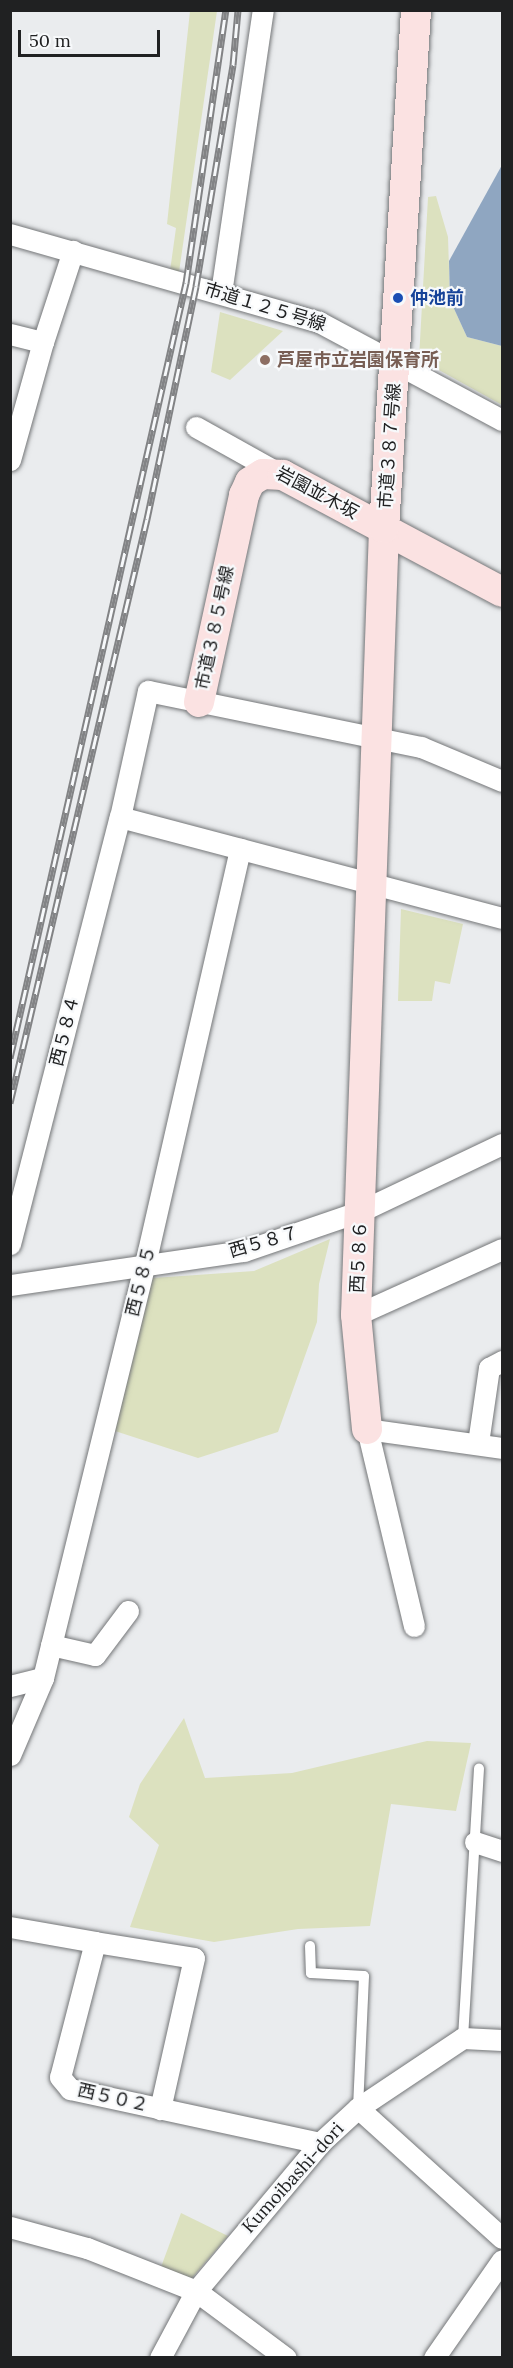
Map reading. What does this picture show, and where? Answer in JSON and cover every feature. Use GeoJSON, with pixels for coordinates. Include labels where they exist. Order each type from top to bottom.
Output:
{"type":"FeatureCollection","features":[{"type":"Feature","properties":{"kind":"street"},"geometry":{"type":"LineString","coordinates":[[221,293],[263,10]]}},
{"type":"Feature","properties":{"kind":"street","name":"市道３８７号線"},"geometry":{"type":"LineString","coordinates":[[371,882],[384,528],[416,10]]}},
{"type":"Feature","properties":{"kind":"street","name":"市道１２５号線"},"geometry":{"type":"LineString","coordinates":[[10,234],[319,322],[502,420]]}},
{"type":"Feature","properties":{"kind":"street"},"geometry":{"type":"LineString","coordinates":[[12,452],[43,342],[73,251]]}},
{"type":"Feature","properties":{"kind":"street"},"geometry":{"type":"LineString","coordinates":[[10,334],[43,342]]}},
{"type":"Feature","properties":{"kind":"street","name":"岩園並木坂"},"geometry":{"type":"LineString","coordinates":[[196,427],[502,592]]}},
{"type":"Feature","properties":{"kind":"street","name":"市道３８５号線"},"geometry":{"type":"LineString","coordinates":[[120,818],[148,691],[199,702],[244,495],[250,482],[263,474],[283,475]]}},
{"type":"Feature","properties":{"kind":"street"},"geometry":{"type":"LineString","coordinates":[[199,702],[421,747],[502,781]]}},
{"type":"Feature","properties":{"kind":"street"},"geometry":{"type":"LineString","coordinates":[[120,818],[502,918]]}},
{"type":"Feature","properties":{"kind":"street","name":"西５８４"},"geometry":{"type":"LineString","coordinates":[[10,1244],[120,818]]}},
{"type":"Feature","properties":{"kind":"street","name":"西５８５"},"geometry":{"type":"LineString","coordinates":[[10,1755],[43,1678],[145,1264],[240,849]]}},
{"type":"Feature","properties":{"kind":"street","name":"西５８６"},"geometry":{"type":"LineString","coordinates":[[371,882],[356,1315],[367,1429],[414,1626]]}},
{"type":"Feature","properties":{"kind":"street","name":"西５８７"},"geometry":{"type":"LineString","coordinates":[[10,1285],[244,1251],[361,1211],[502,1144]]}},
{"type":"Feature","properties":{"kind":"street"},"geometry":{"type":"LineString","coordinates":[[356,1315],[502,1249]]}},
{"type":"Feature","properties":{"kind":"street"},"geometry":{"type":"LineString","coordinates":[[478,1443],[489,1368],[502,1361]]}},
{"type":"Feature","properties":{"kind":"street"},"geometry":{"type":"LineString","coordinates":[[367,1429],[502,1448]]}},
{"type":"Feature","properties":{"kind":"street"},"geometry":{"type":"LineString","coordinates":[[51,1645],[95,1655],[128,1611]]}},
{"type":"Feature","properties":{"kind":"street"},"geometry":{"type":"LineString","coordinates":[[10,1686],[43,1678]]}},
{"type":"Feature","properties":{"kind":"street"},"geometry":{"type":"LineString","coordinates":[[475,1842],[502,1851]]}},
{"type":"Feature","properties":{"kind":"street"},"geometry":{"type":"LineString","coordinates":[[10,1927],[194,1958],[160,2109]]}},
{"type":"Feature","properties":{"kind":"street","name":"西５０２"},"geometry":{"type":"LineString","coordinates":[[95,1941],[60,2077],[70,2089],[320,2143]]}},
{"type":"Feature","properties":{"kind":"street"},"geometry":{"type":"LineString","coordinates":[[463,2038],[502,2040]]}},
{"type":"Feature","properties":{"kind":"street","name":"Kumoibashi-dori"},"geometry":{"type":"LineString","coordinates":[[160,2358],[196,2290],[320,2143],[358,2108],[463,2038]]}},
{"type":"Feature","properties":{"kind":"street"},"geometry":{"type":"LineString","coordinates":[[358,2108],[502,2238]]}},
{"type":"Feature","properties":{"kind":"street"},"geometry":{"type":"LineString","coordinates":[[10,2227],[87,2248],[196,2290],[286,2358]]}},
{"type":"Feature","properties":{"kind":"street"},"geometry":{"type":"LineString","coordinates":[[434,2358],[502,2260]]}},
{"type":"Feature","properties":{"kind":"lane"},"geometry":{"type":"LineString","coordinates":[[463,2038],[479,1768]]}},
{"type":"Feature","properties":{"kind":"lane"},"geometry":{"type":"LineString","coordinates":[[310,1946],[311,1973],[364,1976],[358,2108]]}},
{"type":"Feature","properties":{"kind":"green space"},"geometry":{"type":"Polygon","coordinates":[[[190,11],[217,11],[179,272],[170,271],[176,228],[167,224],[190,11]]]}},
{"type":"Feature","properties":{"kind":"green space"},"geometry":{"type":"Polygon","coordinates":[[[436,196],[448,237],[450,300],[467,337],[502,346],[502,405],[419,359],[428,197],[436,196]]]}},
{"type":"Feature","properties":{"kind":"green space"},"geometry":{"type":"Polygon","coordinates":[[[220,312],[283,331],[230,380],[211,372],[220,312]]]}},
{"type":"Feature","properties":{"kind":"green space"},"geometry":{"type":"Polygon","coordinates":[[[401,909],[463,924],[450,984],[435,981],[432,1001],[398,1001],[401,909]]]}},
{"type":"Feature","properties":{"kind":"green space"},"geometry":{"type":"Polygon","coordinates":[[[330,1239],[319,1284],[317,1322],[278,1432],[198,1458],[115,1431],[153,1278],[254,1271],[330,1239]]]}},
{"type":"Feature","properties":{"kind":"green space"},"geometry":{"type":"Polygon","coordinates":[[[184,1718],[205,1778],[292,1773],[427,1741],[471,1743],[456,1811],[391,1804],[370,1926],[298,1929],[214,1942],[130,1927],[159,1845],[129,1817],[140,1784],[184,1718]]]}},
{"type":"Feature","properties":{"kind":"green space"},"geometry":{"type":"Polygon","coordinates":[[[181,2213],[228,2236],[191,2279],[161,2267],[181,2213]]]}},
{"type":"Feature","properties":{"kind":"water"},"geometry":{"type":"Polygon","coordinates":[[[502,165],[502,346],[467,337],[450,300],[449,261],[502,165]]]}},
{"type":"Feature","properties":{"kind":"railway"},"geometry":{"type":"LineString","coordinates":[[10,1058],[186,283],[226,10]]}},
{"type":"Feature","properties":{"kind":"railway"},"geometry":{"type":"LineString","coordinates":[[10,1103],[147,519],[196,286],[233,65],[238,10]]}},
{"type":"Feature","properties":{"kind":"place","name":"仲池前"},"geometry":{"type":"Point","coordinates":[398,298]}},
{"type":"Feature","properties":{"kind":"place","name":"芦屋市立岩園保育所"},"geometry":{"type":"Point","coordinates":[265,360]}}]}
